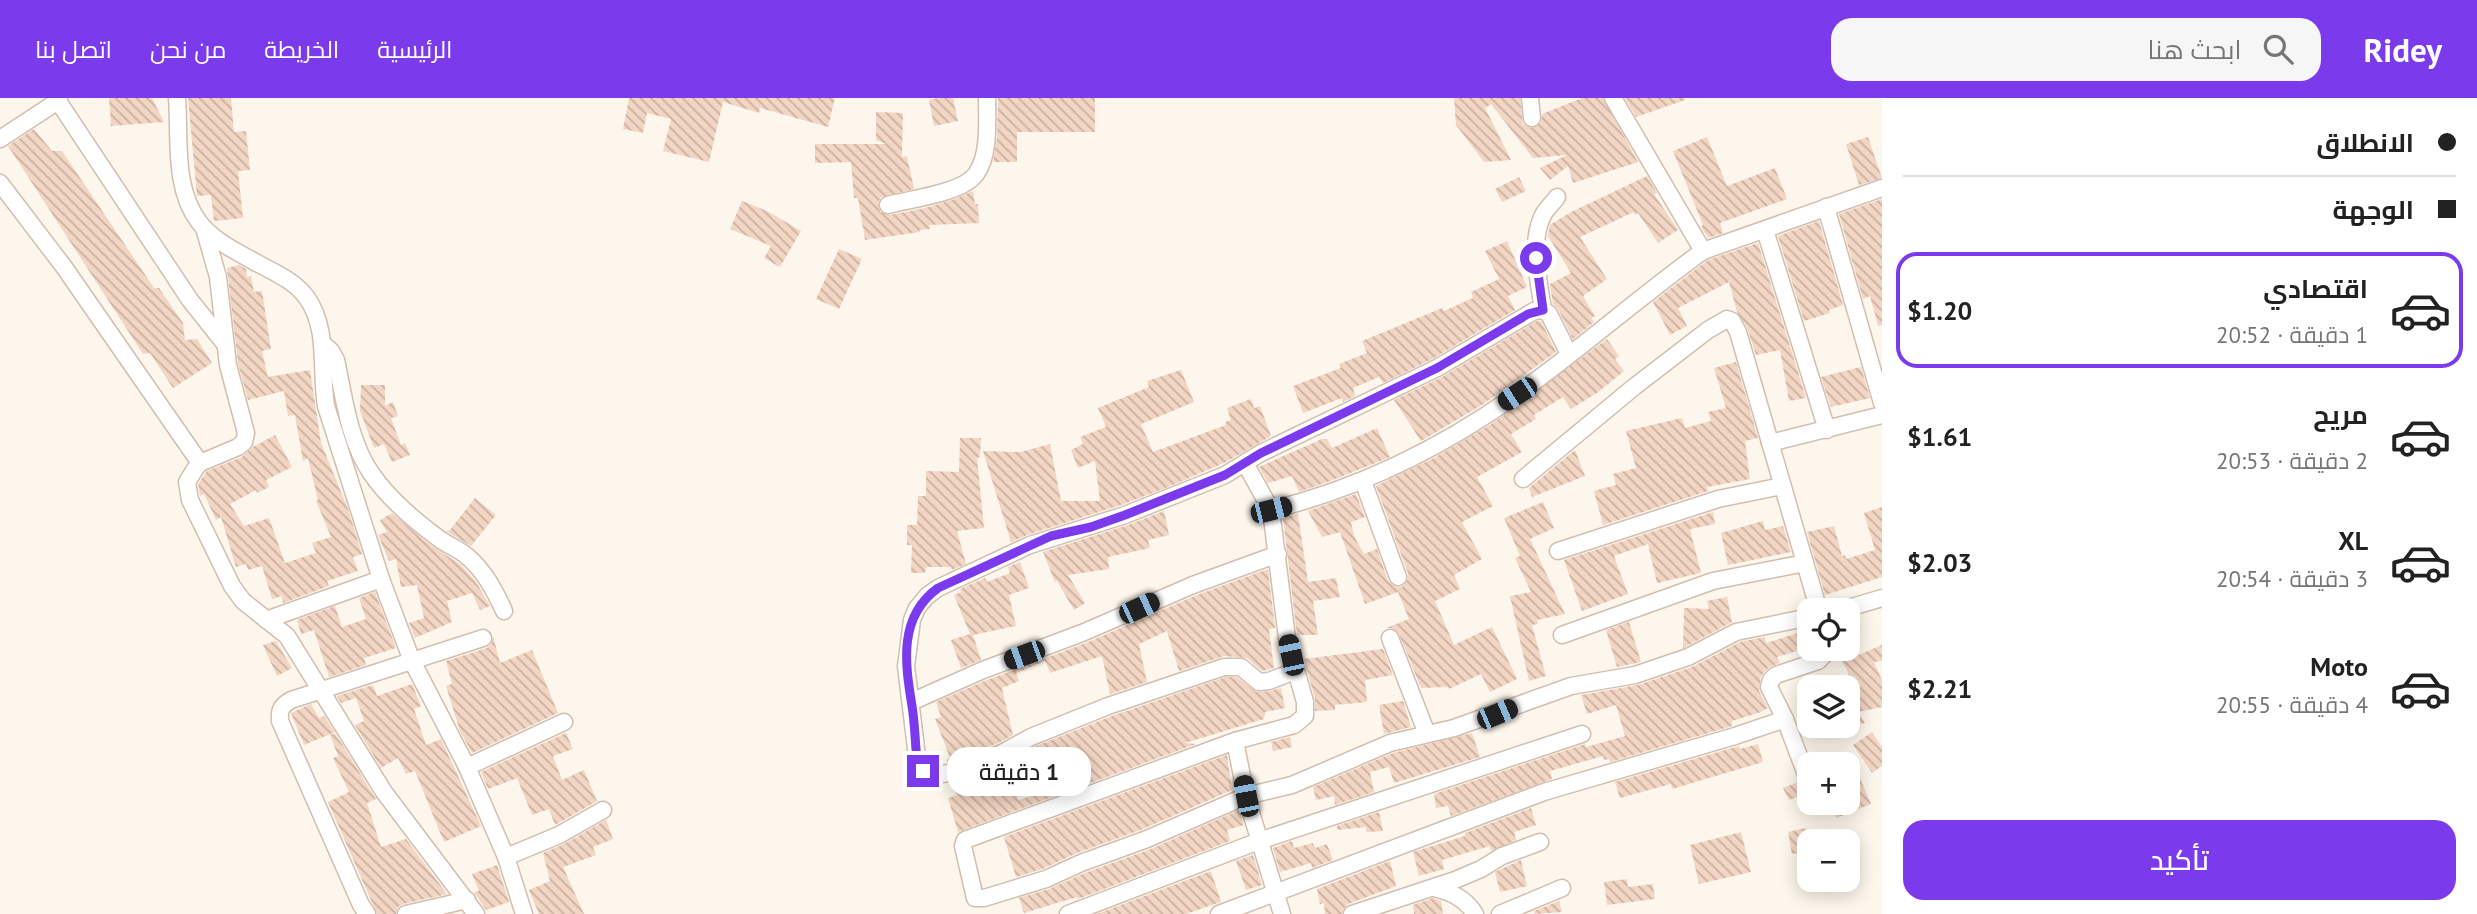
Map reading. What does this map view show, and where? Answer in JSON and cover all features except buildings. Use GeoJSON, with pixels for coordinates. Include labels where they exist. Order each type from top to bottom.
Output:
{"type":"FeatureCollection","features":[{"type":"Feature","properties":{"kind":"street"},"geometry":{"type":"LineString","coordinates":[[177,98],[180,166],[184,192],[190,208],[204,228],[227,246],[297,286],[314,310],[323,344],[322,384],[326,406],[381,579],[412,661],[467,767],[506,857],[524,914]]}},
{"type":"Feature","properties":{"kind":"street"},"geometry":{"type":"LineString","coordinates":[[888,205],[960,187],[976,175],[983,157],[987,98]]}},
{"type":"Feature","properties":{"kind":"street"},"geometry":{"type":"LineString","coordinates":[[1530,98],[1532,118]]}},
{"type":"Feature","properties":{"kind":"street"},"geometry":{"type":"LineString","coordinates":[[1613,98],[1703,251]]}},
{"type":"Feature","properties":{"kind":"street"},"geometry":{"type":"LineString","coordinates":[[0,139],[59,99],[190,300],[226,344]]}},
{"type":"Feature","properties":{"kind":"street"},"geometry":{"type":"LineString","coordinates":[[0,183],[64,267],[200,463]]}},
{"type":"Feature","properties":{"kind":"street"},"geometry":{"type":"LineString","coordinates":[[1271,510],[1312,500],[1363,481],[1411,460],[1451,438],[1517,394],[1703,251],[1882,188]]}},
{"type":"Feature","properties":{"kind":"street"},"geometry":{"type":"LineString","coordinates":[[1543,310],[1536,258],[1537,235],[1543,215],[1557,197]]}},
{"type":"Feature","properties":{"kind":"street"},"geometry":{"type":"LineString","coordinates":[[1826,207],[1882,403]]}},
{"type":"Feature","properties":{"kind":"street"},"geometry":{"type":"LineString","coordinates":[[204,228],[218,277],[228,365],[246,433],[244,442],[238,447],[200,463],[187,482],[190,500],[232,586],[243,601],[287,636],[384,792],[472,907]]}},
{"type":"Feature","properties":{"kind":"street"},"geometry":{"type":"LineString","coordinates":[[1765,230],[1827,430]]}},
{"type":"Feature","properties":{"kind":"street"},"geometry":{"type":"LineString","coordinates":[[1295,671],[1259,682],[1241,667],[1224,667],[1108,706],[1031,737],[1002,753],[949,773],[935,775],[923,771],[918,765],[906,666],[907,643],[917,608],[932,592],[1030,545],[1125,515],[1225,475],[1261,453],[1437,368],[1528,314],[1543,310],[1549,314],[1569,354]]}},
{"type":"Feature","properties":{"kind":"street"},"geometry":{"type":"LineString","coordinates":[[1523,479],[1708,330],[1727,319],[1732,321],[1738,332],[1815,598]]}},
{"type":"Feature","properties":{"kind":"street"},"geometry":{"type":"LineString","coordinates":[[323,344],[336,359],[356,442],[370,471],[385,491],[426,529],[467,556],[485,575],[504,611]]}},
{"type":"Feature","properties":{"kind":"street"},"geometry":{"type":"LineString","coordinates":[[1770,443],[1882,415]]}},
{"type":"Feature","properties":{"kind":"street"},"geometry":{"type":"LineString","coordinates":[[1245,463],[1271,510],[1287,638],[1306,707],[1303,720],[1236,741],[965,840],[963,846],[975,898],[984,898],[1046,879],[1246,796],[1292,785],[1373,750],[1454,728],[1571,686],[1635,675],[1688,657],[1736,632],[1797,620]]}},
{"type":"Feature","properties":{"kind":"street"},"geometry":{"type":"LineString","coordinates":[[1363,481],[1398,577]]}},
{"type":"Feature","properties":{"kind":"street"},"geometry":{"type":"LineString","coordinates":[[1558,551],[1718,499],[1782,485]]}},
{"type":"Feature","properties":{"kind":"street"},"geometry":{"type":"LineString","coordinates":[[911,702],[984,670],[1082,633],[1193,584],[1278,554]]}},
{"type":"Feature","properties":{"kind":"street"},"geometry":{"type":"LineString","coordinates":[[1562,635],[1713,581],[1805,563]]}},
{"type":"Feature","properties":{"kind":"street"},"geometry":{"type":"LineString","coordinates":[[266,620],[381,579]]}},
{"type":"Feature","properties":{"kind":"street"},"geometry":{"type":"LineString","coordinates":[[1860,604],[1882,598]]}},
{"type":"Feature","properties":{"kind":"street"},"geometry":{"type":"LineString","coordinates":[[367,914],[280,721],[279,712],[283,705],[291,700],[483,638]]}},
{"type":"Feature","properties":{"kind":"street"},"geometry":{"type":"LineString","coordinates":[[1390,638],[1427,734]]}},
{"type":"Feature","properties":{"kind":"street"},"geometry":{"type":"LineString","coordinates":[[1798,752],[1769,687],[1776,676],[1818,661]]}},
{"type":"Feature","properties":{"kind":"street"},"geometry":{"type":"LineString","coordinates":[[1219,914],[1544,792],[1785,719]]}},
{"type":"Feature","properties":{"kind":"street"},"geometry":{"type":"LineString","coordinates":[[467,767],[564,722]]}},
{"type":"Feature","properties":{"kind":"street"},"geometry":{"type":"LineString","coordinates":[[1068,914],[1259,841],[1583,734]]}},
{"type":"Feature","properties":{"kind":"street"},"geometry":{"type":"LineString","coordinates":[[1236,741],[1246,796],[1282,914]]}},
{"type":"Feature","properties":{"kind":"street"},"geometry":{"type":"LineString","coordinates":[[506,857],[559,835],[603,810]]}},
{"type":"Feature","properties":{"kind":"street"},"geometry":{"type":"LineString","coordinates":[[1352,914],[1434,888],[1481,869],[1502,856],[1540,842]]}},
{"type":"Feature","properties":{"kind":"street"},"geometry":{"type":"LineString","coordinates":[[1434,888],[1463,899],[1475,914]]}},
{"type":"Feature","properties":{"kind":"street"},"geometry":{"type":"LineString","coordinates":[[1500,914],[1562,888]]}},
{"type":"Feature","properties":{"kind":"street"},"geometry":{"type":"LineString","coordinates":[[406,914],[472,907]]}},
{"type":"Feature","properties":{"kind":"route"},"geometry":{"type":"LineString","coordinates":[[923,771],[917,760],[906,666],[912,620],[926,596],[1051,536],[1091,527],[1225,475],[1261,453],[1437,368],[1528,314],[1543,310],[1536,258]]}}]}
